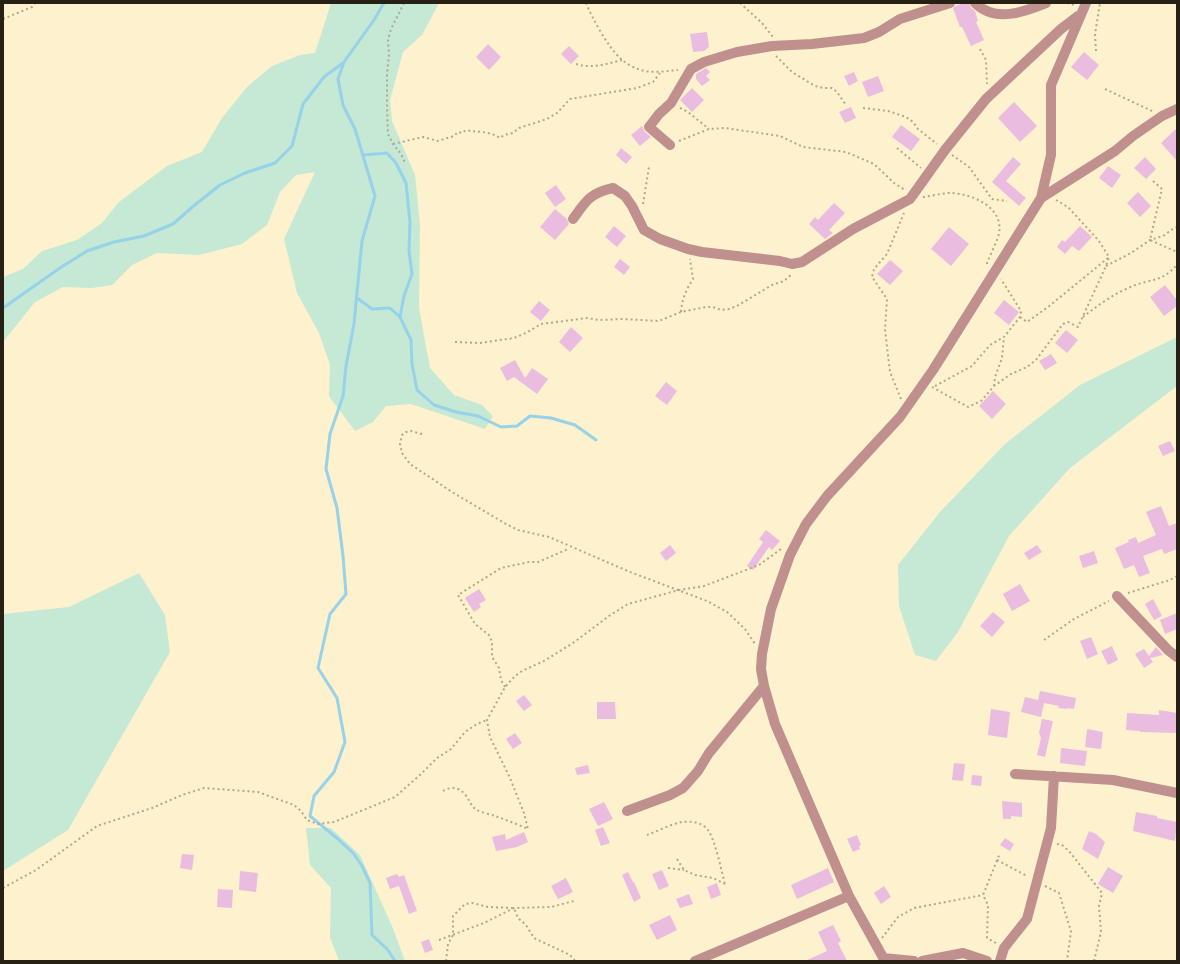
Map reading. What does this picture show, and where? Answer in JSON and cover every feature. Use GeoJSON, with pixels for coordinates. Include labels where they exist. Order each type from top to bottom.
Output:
{"type":"FeatureCollection","features":[{"type":"Feature","properties":{"kind":"street"},"geometry":{"type":"LineString","coordinates":[[670,145],[649,127],[659,114],[671,104],[691,69],[704,62],[737,52],[776,46],[864,38],[879,32],[900,19],[950,3]]}},
{"type":"Feature","properties":{"kind":"street"},"geometry":{"type":"LineString","coordinates":[[975,3],[993,14],[1016,13],[1046,3]]}},
{"type":"Feature","properties":{"kind":"street"},"geometry":{"type":"LineString","coordinates":[[914,961],[884,959],[849,896],[775,724],[764,686],[761,669],[762,654],[771,608],[790,555],[806,524],[827,496],[900,417],[905,409],[929,385],[1041,198],[1051,155],[1051,85],[1080,14],[1086,3]]}},
{"type":"Feature","properties":{"kind":"street"},"geometry":{"type":"LineString","coordinates":[[573,220],[583,205],[593,195],[613,188],[625,196],[632,206],[644,230],[660,239],[688,249],[702,252],[780,260],[792,264],[802,262],[853,229],[912,197],[963,127],[990,94],[1061,29],[1080,14]]}},
{"type":"Feature","properties":{"kind":"street"},"geometry":{"type":"LineString","coordinates":[[1041,198],[1115,150],[1162,116],[1177,109]]}},
{"type":"Feature","properties":{"kind":"street"},"geometry":{"type":"LineString","coordinates":[[1117,596],[1168,650],[1177,657]]}},
{"type":"Feature","properties":{"kind":"street"},"geometry":{"type":"LineString","coordinates":[[627,811],[670,796],[683,788],[698,771],[709,753],[764,686]]}},
{"type":"Feature","properties":{"kind":"street"},"geometry":{"type":"LineString","coordinates":[[1015,774],[1113,780],[1177,793]]}},
{"type":"Feature","properties":{"kind":"street"},"geometry":{"type":"LineString","coordinates":[[1000,961],[1004,948],[1027,919],[1051,828],[1054,776]]}},
{"type":"Feature","properties":{"kind":"street"},"geometry":{"type":"LineString","coordinates":[[695,961],[849,896]]}},
{"type":"Feature","properties":{"kind":"street"},"geometry":{"type":"LineString","coordinates":[[922,961],[963,953],[987,961]]}},
{"type":"Feature","properties":{"kind":"path"},"geometry":{"type":"LineString","coordinates":[[3,19],[32,7],[35,3]]}},
{"type":"Feature","properties":{"kind":"path"},"geometry":{"type":"LineString","coordinates":[[404,3],[390,28],[388,40],[389,55],[386,109],[388,134],[405,163]]}},
{"type":"Feature","properties":{"kind":"path"},"geometry":{"type":"LineString","coordinates":[[586,3],[590,14],[622,60],[639,70],[660,73],[691,69]]}},
{"type":"Feature","properties":{"kind":"path"},"geometry":{"type":"LineString","coordinates":[[740,3],[762,23],[776,46],[774,53],[792,72],[815,86],[832,88],[846,105]]}},
{"type":"Feature","properties":{"kind":"path"},"geometry":{"type":"LineString","coordinates":[[1096,51],[1095,34],[1100,3]]}},
{"type":"Feature","properties":{"kind":"path"},"geometry":{"type":"LineString","coordinates":[[980,49],[986,60],[988,88],[990,94]]}},
{"type":"Feature","properties":{"kind":"path"},"geometry":{"type":"LineString","coordinates":[[576,64],[584,67],[595,67],[622,60]]}},
{"type":"Feature","properties":{"kind":"path"},"geometry":{"type":"LineString","coordinates":[[393,144],[423,138],[438,141],[454,136],[458,132],[462,133],[466,130],[486,132],[500,138],[504,135],[513,133],[519,128],[547,119],[557,113],[570,99],[637,88],[653,82],[660,73]]}},
{"type":"Feature","properties":{"kind":"path"},"geometry":{"type":"LineString","coordinates":[[1105,89],[1162,116]]}},
{"type":"Feature","properties":{"kind":"path"},"geometry":{"type":"LineString","coordinates":[[671,104],[688,112],[709,129]]}},
{"type":"Feature","properties":{"kind":"path"},"geometry":{"type":"LineString","coordinates":[[670,145],[709,129],[725,128],[780,136],[803,147],[846,152],[874,164],[894,183],[912,197],[950,193],[978,199],[988,205],[995,214],[999,223],[998,237],[986,263],[989,269],[996,271],[1021,311],[1020,317],[1004,337],[990,345],[972,366],[929,385]]}},
{"type":"Feature","properties":{"kind":"path"},"geometry":{"type":"LineString","coordinates":[[897,148],[928,174]]}},
{"type":"Feature","properties":{"kind":"path"},"geometry":{"type":"LineString","coordinates":[[643,206],[649,166]]}},
{"type":"Feature","properties":{"kind":"path"},"geometry":{"type":"LineString","coordinates":[[1150,240],[1162,189],[1153,181]]}},
{"type":"Feature","properties":{"kind":"path"},"geometry":{"type":"LineString","coordinates":[[905,409],[890,372],[886,330],[887,299],[872,277],[874,269],[887,254],[912,197]]}},
{"type":"Feature","properties":{"kind":"path"},"geometry":{"type":"LineString","coordinates":[[1041,198],[1055,200],[1068,207],[1099,241],[1109,257]]}},
{"type":"Feature","properties":{"kind":"path"},"geometry":{"type":"LineString","coordinates":[[1106,266],[1130,254],[1150,240],[1163,236],[1177,227]]}},
{"type":"Feature","properties":{"kind":"path"},"geometry":{"type":"LineString","coordinates":[[1150,240],[1177,252]]}},
{"type":"Feature","properties":{"kind":"path"},"geometry":{"type":"LineString","coordinates":[[681,312],[682,301],[693,279],[688,249]]}},
{"type":"Feature","properties":{"kind":"path"},"geometry":{"type":"LineString","coordinates":[[929,385],[968,407],[981,401],[994,386],[1011,374],[1027,367],[1036,360],[1063,324],[1068,322],[1078,327],[1109,257]]}},
{"type":"Feature","properties":{"kind":"path"},"geometry":{"type":"LineString","coordinates":[[1020,317],[1027,322],[1048,307],[1109,257]]}},
{"type":"Feature","properties":{"kind":"path"},"geometry":{"type":"LineString","coordinates":[[455,342],[480,343],[514,338],[542,324],[587,318],[599,320],[622,319],[659,321],[681,312],[706,307],[713,307],[721,310],[737,306],[763,289],[784,281],[802,262]]}},
{"type":"Feature","properties":{"kind":"path"},"geometry":{"type":"LineString","coordinates":[[1082,318],[1116,294],[1134,286],[1162,278],[1177,265]]}},
{"type":"Feature","properties":{"kind":"path"},"geometry":{"type":"LineString","coordinates":[[994,386],[995,377],[1002,358],[1004,337]]}},
{"type":"Feature","properties":{"kind":"path"},"geometry":{"type":"LineString","coordinates":[[422,434],[411,431],[402,435],[400,444],[402,453],[410,464],[452,492],[518,530],[549,538],[636,575],[707,601],[727,612],[744,629],[762,654]]}},
{"type":"Feature","properties":{"kind":"path"},"geometry":{"type":"LineString","coordinates":[[443,791],[448,788],[457,788],[465,793],[472,805],[478,810],[528,829],[524,813],[510,778],[490,737],[487,720],[505,687],[515,676],[522,671],[544,661],[573,643],[609,616],[628,604],[679,590],[704,586],[759,566],[799,537]]}},
{"type":"Feature","properties":{"kind":"path"},"geometry":{"type":"LineString","coordinates":[[505,687],[501,680],[499,668],[492,656],[492,642],[490,635],[475,624],[458,595],[501,568],[529,562],[538,562],[566,550],[568,547]]}},
{"type":"Feature","properties":{"kind":"path"},"geometry":{"type":"LineString","coordinates":[[1044,640],[1074,619],[1117,596],[1170,580],[1177,576]]}},
{"type":"Feature","properties":{"kind":"path"},"geometry":{"type":"LineString","coordinates":[[3,888],[36,870],[97,826],[152,808],[182,795],[204,788],[258,792],[294,805],[301,811],[307,820],[318,824],[334,822],[395,797],[437,758],[451,749],[465,732],[477,724],[487,720]]}},
{"type":"Feature","properties":{"kind":"path"},"geometry":{"type":"LineString","coordinates":[[647,835],[680,822],[697,822],[708,830],[725,884],[713,878],[695,875],[684,870],[668,868]]}},
{"type":"Feature","properties":{"kind":"path"},"geometry":{"type":"LineString","coordinates":[[1047,843],[1062,845],[1069,851],[1102,893],[1099,906],[1101,932],[1094,961]]}},
{"type":"Feature","properties":{"kind":"path"},"geometry":{"type":"LineString","coordinates":[[983,895],[1000,852]]}},
{"type":"Feature","properties":{"kind":"path"},"geometry":{"type":"LineString","coordinates":[[677,859],[684,870]]}},
{"type":"Feature","properties":{"kind":"path"},"geometry":{"type":"LineString","coordinates":[[997,860],[1059,894],[1071,931],[1067,961]]}},
{"type":"Feature","properties":{"kind":"path"},"geometry":{"type":"LineString","coordinates":[[876,946],[898,917],[914,908],[983,895]]}},
{"type":"Feature","properties":{"kind":"path"},"geometry":{"type":"LineString","coordinates":[[983,895],[988,904],[987,938],[1004,948]]}},
{"type":"Feature","properties":{"kind":"path"},"geometry":{"type":"LineString","coordinates":[[446,961],[448,944],[453,935],[453,916],[465,904],[473,903],[488,907],[514,908],[551,907],[574,901]]}},
{"type":"Feature","properties":{"kind":"path"},"geometry":{"type":"LineString","coordinates":[[439,940],[484,923],[514,908]]}},
{"type":"Feature","properties":{"kind":"path"},"geometry":{"type":"LineString","coordinates":[[514,908],[518,918],[526,925],[534,938],[570,955],[575,961]]}},
{"type":"Feature","properties":{"kind":"green space"},"geometry":{"type":"Polygon","coordinates":[[[331,3],[439,3],[422,35],[403,52],[390,100],[392,121],[415,175],[420,224],[419,308],[430,368],[454,395],[482,405],[493,416],[485,429],[411,404],[386,406],[373,422],[355,431],[329,396],[330,365],[319,333],[297,293],[284,239],[315,172],[296,175],[280,192],[267,225],[242,244],[199,255],[157,253],[132,265],[112,285],[92,288],[63,287],[35,302],[3,342],[3,277],[23,269],[42,251],[77,240],[102,223],[119,202],[167,166],[202,152],[222,118],[247,87],[272,66],[300,55],[315,53],[331,3]]]}},
{"type":"Feature","properties":{"kind":"green space"},"geometry":{"type":"Polygon","coordinates":[[[1177,337],[1177,386],[1070,468],[1009,536],[958,632],[936,661],[915,655],[899,606],[898,565],[940,512],[1005,444],[1080,385],[1177,337]]]}},
{"type":"Feature","properties":{"kind":"green space"},"geometry":{"type":"Polygon","coordinates":[[[139,573],[165,615],[170,652],[68,830],[3,871],[3,614],[69,607],[139,573]]]}},
{"type":"Feature","properties":{"kind":"green space"},"geometry":{"type":"Polygon","coordinates":[[[306,828],[331,828],[360,855],[392,926],[405,961],[339,961],[330,937],[331,888],[310,865],[306,828]]]}},
{"type":"Feature","properties":{"kind":"building"},"geometry":{"type":"Polygon","coordinates":[[[969,3],[971,8],[975,11],[978,21],[976,22],[984,40],[971,46],[962,27],[960,27],[953,8],[969,3]]]}},
{"type":"Feature","properties":{"kind":"building"},"geometry":{"type":"Polygon","coordinates":[[[707,32],[709,47],[704,51],[693,52],[690,34],[707,32]]]}},
{"type":"Feature","properties":{"kind":"building"},"geometry":{"type":"Polygon","coordinates":[[[488,44],[501,57],[489,70],[476,57],[488,44]]]}},
{"type":"Feature","properties":{"kind":"building"},"geometry":{"type":"Polygon","coordinates":[[[569,46],[579,56],[571,64],[561,54],[569,46]]]}},
{"type":"Feature","properties":{"kind":"building"},"geometry":{"type":"Polygon","coordinates":[[[1084,52],[1099,65],[1087,80],[1071,67],[1084,52]]]}},
{"type":"Feature","properties":{"kind":"building"},"geometry":{"type":"Polygon","coordinates":[[[706,68],[710,72],[706,76],[710,80],[702,86],[696,79],[696,74],[706,68]]]}},
{"type":"Feature","properties":{"kind":"building"},"geometry":{"type":"Polygon","coordinates":[[[854,72],[858,81],[849,86],[844,76],[854,72]]]}},
{"type":"Feature","properties":{"kind":"building"},"geometry":{"type":"Polygon","coordinates":[[[878,76],[884,91],[868,97],[862,82],[878,76]]]}},
{"type":"Feature","properties":{"kind":"building"},"geometry":{"type":"Polygon","coordinates":[[[692,88],[704,100],[692,112],[680,100],[692,88]]]}},
{"type":"Feature","properties":{"kind":"building"},"geometry":{"type":"Polygon","coordinates":[[[1014,102],[1037,126],[1020,142],[998,118],[1014,102]]]}},
{"type":"Feature","properties":{"kind":"building"},"geometry":{"type":"Polygon","coordinates":[[[851,107],[856,118],[845,123],[839,112],[851,107]]]}},
{"type":"Feature","properties":{"kind":"building"},"geometry":{"type":"Polygon","coordinates":[[[901,125],[920,139],[911,151],[892,137],[901,125]]]}},
{"type":"Feature","properties":{"kind":"building"},"geometry":{"type":"Polygon","coordinates":[[[642,126],[645,132],[651,137],[640,146],[631,135],[642,126]]]}},
{"type":"Feature","properties":{"kind":"building"},"geometry":{"type":"Polygon","coordinates":[[[1177,128],[1177,161],[1161,143],[1177,128]]]}},
{"type":"Feature","properties":{"kind":"building"},"geometry":{"type":"Polygon","coordinates":[[[621,148],[632,157],[626,164],[616,155],[621,148]]]}},
{"type":"Feature","properties":{"kind":"building"},"geometry":{"type":"Polygon","coordinates":[[[1013,157],[1021,164],[1006,181],[1026,198],[1019,206],[992,182],[1013,157]]]}},
{"type":"Feature","properties":{"kind":"building"},"geometry":{"type":"Polygon","coordinates":[[[1145,157],[1156,169],[1146,179],[1134,168],[1145,157]]]}},
{"type":"Feature","properties":{"kind":"building"},"geometry":{"type":"Polygon","coordinates":[[[1108,166],[1121,175],[1112,188],[1099,178],[1108,166]]]}},
{"type":"Feature","properties":{"kind":"building"},"geometry":{"type":"Polygon","coordinates":[[[556,185],[566,199],[555,207],[545,193],[556,185]]]}},
{"type":"Feature","properties":{"kind":"building"},"geometry":{"type":"Polygon","coordinates":[[[1138,192],[1151,206],[1140,217],[1127,203],[1138,192]]]}},
{"type":"Feature","properties":{"kind":"building"},"geometry":{"type":"Polygon","coordinates":[[[834,203],[845,213],[829,230],[833,233],[825,239],[809,224],[815,217],[818,220],[834,203]]]}},
{"type":"Feature","properties":{"kind":"building"},"geometry":{"type":"Polygon","coordinates":[[[555,209],[567,219],[569,224],[555,240],[540,227],[555,209]]]}},
{"type":"Feature","properties":{"kind":"building"},"geometry":{"type":"Polygon","coordinates":[[[614,226],[626,236],[617,247],[605,237],[614,226]]]}},
{"type":"Feature","properties":{"kind":"building"},"geometry":{"type":"Polygon","coordinates":[[[1080,226],[1092,237],[1079,251],[1072,246],[1065,254],[1057,247],[1062,240],[1065,242],[1080,226]]]}},
{"type":"Feature","properties":{"kind":"building"},"geometry":{"type":"Polygon","coordinates":[[[949,227],[969,244],[951,266],[931,249],[949,227]]]}},
{"type":"Feature","properties":{"kind":"building"},"geometry":{"type":"Polygon","coordinates":[[[620,259],[630,267],[624,275],[614,267],[620,259]]]}},
{"type":"Feature","properties":{"kind":"building"},"geometry":{"type":"Polygon","coordinates":[[[890,260],[903,271],[890,285],[877,274],[890,260]]]}},
{"type":"Feature","properties":{"kind":"building"},"geometry":{"type":"Polygon","coordinates":[[[1165,285],[1177,300],[1177,306],[1164,316],[1150,297],[1165,285]]]}},
{"type":"Feature","properties":{"kind":"building"},"geometry":{"type":"Polygon","coordinates":[[[1004,300],[1019,312],[1009,325],[994,313],[1004,300]]]}},
{"type":"Feature","properties":{"kind":"building"},"geometry":{"type":"Polygon","coordinates":[[[539,301],[550,310],[541,321],[530,312],[539,301]]]}},
{"type":"Feature","properties":{"kind":"building"},"geometry":{"type":"Polygon","coordinates":[[[571,327],[583,338],[570,352],[559,342],[571,327]]]}},
{"type":"Feature","properties":{"kind":"building"},"geometry":{"type":"Polygon","coordinates":[[[1066,330],[1078,340],[1067,353],[1055,343],[1066,330]]]}},
{"type":"Feature","properties":{"kind":"building"},"geometry":{"type":"Polygon","coordinates":[[[1051,354],[1057,363],[1045,370],[1039,361],[1051,354]]]}},
{"type":"Feature","properties":{"kind":"building"},"geometry":{"type":"Polygon","coordinates":[[[515,360],[525,378],[532,368],[548,379],[537,394],[514,377],[507,381],[500,368],[515,360]]]}},
{"type":"Feature","properties":{"kind":"building"},"geometry":{"type":"Polygon","coordinates":[[[666,382],[677,391],[667,405],[655,396],[666,382]]]}},
{"type":"Feature","properties":{"kind":"building"},"geometry":{"type":"Polygon","coordinates":[[[993,391],[1006,404],[992,419],[979,406],[993,391]]]}},
{"type":"Feature","properties":{"kind":"building"},"geometry":{"type":"Polygon","coordinates":[[[1170,441],[1175,451],[1163,456],[1158,446],[1170,441]]]}},
{"type":"Feature","properties":{"kind":"building"},"geometry":{"type":"Polygon","coordinates":[[[1161,506],[1169,526],[1177,523],[1177,549],[1164,554],[1162,549],[1143,556],[1150,573],[1139,577],[1134,565],[1124,569],[1115,548],[1136,537],[1138,543],[1156,535],[1146,512],[1161,506]]]}},
{"type":"Feature","properties":{"kind":"building"},"geometry":{"type":"Polygon","coordinates":[[[766,530],[780,541],[772,550],[769,547],[753,570],[747,566],[763,542],[759,539],[766,530]]]}},
{"type":"Feature","properties":{"kind":"building"},"geometry":{"type":"Polygon","coordinates":[[[670,545],[676,553],[666,561],[660,553],[670,545]]]}},
{"type":"Feature","properties":{"kind":"building"},"geometry":{"type":"Polygon","coordinates":[[[1037,545],[1042,552],[1029,560],[1024,553],[1037,545]]]}},
{"type":"Feature","properties":{"kind":"building"},"geometry":{"type":"Polygon","coordinates":[[[1094,551],[1098,563],[1083,568],[1079,556],[1094,551]]]}},
{"type":"Feature","properties":{"kind":"building"},"geometry":{"type":"Polygon","coordinates":[[[1020,584],[1030,601],[1012,611],[1003,594],[1020,584]]]}},
{"type":"Feature","properties":{"kind":"building"},"geometry":{"type":"Polygon","coordinates":[[[479,589],[486,600],[479,604],[481,607],[474,612],[465,598],[479,589]]]}},
{"type":"Feature","properties":{"kind":"building"},"geometry":{"type":"Polygon","coordinates":[[[1153,599],[1162,616],[1154,620],[1145,604],[1153,599]]]}},
{"type":"Feature","properties":{"kind":"building"},"geometry":{"type":"Polygon","coordinates":[[[993,612],[1005,622],[992,637],[980,626],[993,612]]]}},
{"type":"Feature","properties":{"kind":"building"},"geometry":{"type":"Polygon","coordinates":[[[1177,613],[1177,629],[1165,634],[1160,620],[1177,613]]]}},
{"type":"Feature","properties":{"kind":"building"},"geometry":{"type":"Polygon","coordinates":[[[1091,637],[1098,654],[1087,659],[1080,641],[1091,637]]]}},
{"type":"Feature","properties":{"kind":"building"},"geometry":{"type":"Polygon","coordinates":[[[1112,646],[1118,660],[1108,665],[1101,651],[1112,646]]]}},
{"type":"Feature","properties":{"kind":"building"},"geometry":{"type":"Polygon","coordinates":[[[1156,647],[1163,655],[1150,658],[1153,662],[1144,668],[1135,654],[1144,649],[1149,656],[1156,647]]]}},
{"type":"Feature","properties":{"kind":"building"},"geometry":{"type":"Polygon","coordinates":[[[1040,691],[1076,698],[1074,709],[1058,708],[1059,706],[1044,703],[1041,717],[1021,712],[1025,697],[1038,700],[1040,691]]]}},
{"type":"Feature","properties":{"kind":"building"},"geometry":{"type":"Polygon","coordinates":[[[524,695],[532,705],[524,711],[516,701],[524,695]]]}},
{"type":"Feature","properties":{"kind":"building"},"geometry":{"type":"Polygon","coordinates":[[[597,702],[615,702],[616,719],[597,719],[597,702]]]}},
{"type":"Feature","properties":{"kind":"building"},"geometry":{"type":"Polygon","coordinates":[[[991,709],[1010,712],[1007,738],[988,735],[991,709]]]}},
{"type":"Feature","properties":{"kind":"building"},"geometry":{"type":"Polygon","coordinates":[[[1159,710],[1177,713],[1177,733],[1126,730],[1127,713],[1159,715],[1159,710]]]}},
{"type":"Feature","properties":{"kind":"building"},"geometry":{"type":"Polygon","coordinates":[[[1042,719],[1053,721],[1045,757],[1037,755],[1041,738],[1039,733],[1042,719]]]}},
{"type":"Feature","properties":{"kind":"building"},"geometry":{"type":"Polygon","coordinates":[[[1087,729],[1103,732],[1101,749],[1085,747],[1087,729]]]}},
{"type":"Feature","properties":{"kind":"building"},"geometry":{"type":"Polygon","coordinates":[[[515,733],[522,743],[513,749],[506,739],[515,733]]]}},
{"type":"Feature","properties":{"kind":"building"},"geometry":{"type":"Polygon","coordinates":[[[1061,748],[1087,751],[1085,766],[1060,763],[1061,748]]]}},
{"type":"Feature","properties":{"kind":"building"},"geometry":{"type":"Polygon","coordinates":[[[954,763],[965,764],[963,781],[952,780],[954,763]]]}},
{"type":"Feature","properties":{"kind":"building"},"geometry":{"type":"Polygon","coordinates":[[[588,765],[590,773],[577,775],[575,768],[588,765]]]}},
{"type":"Feature","properties":{"kind":"building"},"geometry":{"type":"Polygon","coordinates":[[[972,775],[982,776],[981,786],[971,785],[972,775]]]}},
{"type":"Feature","properties":{"kind":"building"},"geometry":{"type":"Polygon","coordinates":[[[1002,801],[1022,803],[1022,817],[1011,816],[1011,819],[1003,819],[1002,801]]]}},
{"type":"Feature","properties":{"kind":"building"},"geometry":{"type":"Polygon","coordinates":[[[604,802],[613,819],[598,826],[589,809],[604,802]]]}},
{"type":"Feature","properties":{"kind":"building"},"geometry":{"type":"Polygon","coordinates":[[[1136,812],[1177,822],[1175,841],[1133,831],[1136,812]]]}},
{"type":"Feature","properties":{"kind":"building"},"geometry":{"type":"Polygon","coordinates":[[[603,827],[610,843],[601,846],[595,830],[603,827]]]}},
{"type":"Feature","properties":{"kind":"building"},"geometry":{"type":"Polygon","coordinates":[[[1089,831],[1096,834],[1105,842],[1098,859],[1082,849],[1089,831]]]}},
{"type":"Feature","properties":{"kind":"building"},"geometry":{"type":"Polygon","coordinates":[[[524,832],[528,842],[517,847],[496,851],[492,837],[505,834],[506,840],[524,832]]]}},
{"type":"Feature","properties":{"kind":"building"},"geometry":{"type":"Polygon","coordinates":[[[857,835],[861,845],[859,846],[860,849],[853,852],[847,839],[857,835]]]}},
{"type":"Feature","properties":{"kind":"building"},"geometry":{"type":"Polygon","coordinates":[[[1005,838],[1014,844],[1010,851],[1000,845],[1005,838]]]}},
{"type":"Feature","properties":{"kind":"building"},"geometry":{"type":"Polygon","coordinates":[[[182,854],[194,855],[192,870],[180,868],[182,854]]]}},
{"type":"Feature","properties":{"kind":"building"},"geometry":{"type":"Polygon","coordinates":[[[1108,867],[1123,876],[1113,893],[1098,884],[1108,867]]]}},
{"type":"Feature","properties":{"kind":"building"},"geometry":{"type":"Polygon","coordinates":[[[828,868],[834,882],[797,899],[791,885],[828,868]]]}},
{"type":"Feature","properties":{"kind":"building"},"geometry":{"type":"Polygon","coordinates":[[[662,870],[669,886],[659,890],[652,874],[662,870]]]}},
{"type":"Feature","properties":{"kind":"building"},"geometry":{"type":"Polygon","coordinates":[[[240,871],[258,873],[256,892],[239,890],[240,871]]]}},
{"type":"Feature","properties":{"kind":"building"},"geometry":{"type":"Polygon","coordinates":[[[628,872],[641,898],[634,902],[622,875],[628,872]]]}},
{"type":"Feature","properties":{"kind":"building"},"geometry":{"type":"Polygon","coordinates":[[[397,874],[399,877],[404,875],[417,911],[409,914],[399,886],[390,889],[386,878],[397,874]]]}},
{"type":"Feature","properties":{"kind":"building"},"geometry":{"type":"Polygon","coordinates":[[[566,878],[573,892],[558,899],[551,886],[566,878]]]}},
{"type":"Feature","properties":{"kind":"building"},"geometry":{"type":"Polygon","coordinates":[[[717,883],[721,895],[711,899],[707,887],[717,883]]]}},
{"type":"Feature","properties":{"kind":"building"},"geometry":{"type":"Polygon","coordinates":[[[884,886],[891,897],[881,904],[874,893],[884,886]]]}},
{"type":"Feature","properties":{"kind":"building"},"geometry":{"type":"Polygon","coordinates":[[[218,889],[233,890],[232,908],[217,907],[218,889]]]}},
{"type":"Feature","properties":{"kind":"building"},"geometry":{"type":"Polygon","coordinates":[[[689,894],[693,904],[680,908],[676,899],[689,894]]]}},
{"type":"Feature","properties":{"kind":"building"},"geometry":{"type":"Polygon","coordinates":[[[670,915],[677,930],[657,940],[649,925],[670,915]]]}},
{"type":"Feature","properties":{"kind":"building"},"geometry":{"type":"Polygon","coordinates":[[[833,925],[841,941],[838,943],[847,961],[805,961],[827,951],[818,932],[833,925]]]}},
{"type":"Feature","properties":{"kind":"building"},"geometry":{"type":"Polygon","coordinates":[[[429,939],[433,950],[425,953],[421,942],[429,939]]]}},
{"type":"Feature","properties":{"kind":"waterway"},"geometry":{"type":"LineString","coordinates":[[384,3],[374,20],[344,62],[338,79],[343,105],[355,129],[375,196],[362,241],[354,324],[346,366],[343,396],[330,434],[326,469],[337,508],[346,594],[330,614],[318,668],[337,698],[345,742],[334,772],[314,796],[310,816],[354,854],[362,866],[370,883],[372,935],[387,949],[395,961]]}},
{"type":"Feature","properties":{"kind":"waterway"},"geometry":{"type":"LineString","coordinates":[[3,308],[87,251],[114,242],[144,236],[173,224],[220,185],[245,173],[275,163],[292,146],[303,104],[324,77],[343,63]]}},
{"type":"Feature","properties":{"kind":"waterway"},"geometry":{"type":"LineString","coordinates":[[363,155],[387,153],[396,163],[406,183],[410,222],[409,251],[412,274],[404,296],[400,317]]}},
{"type":"Feature","properties":{"kind":"waterway"},"geometry":{"type":"LineString","coordinates":[[357,298],[372,309],[390,308],[400,317],[411,340],[412,364],[417,390],[434,405],[456,412],[478,416],[501,427],[517,426],[530,416],[551,418],[575,425],[596,440]]}}]}
